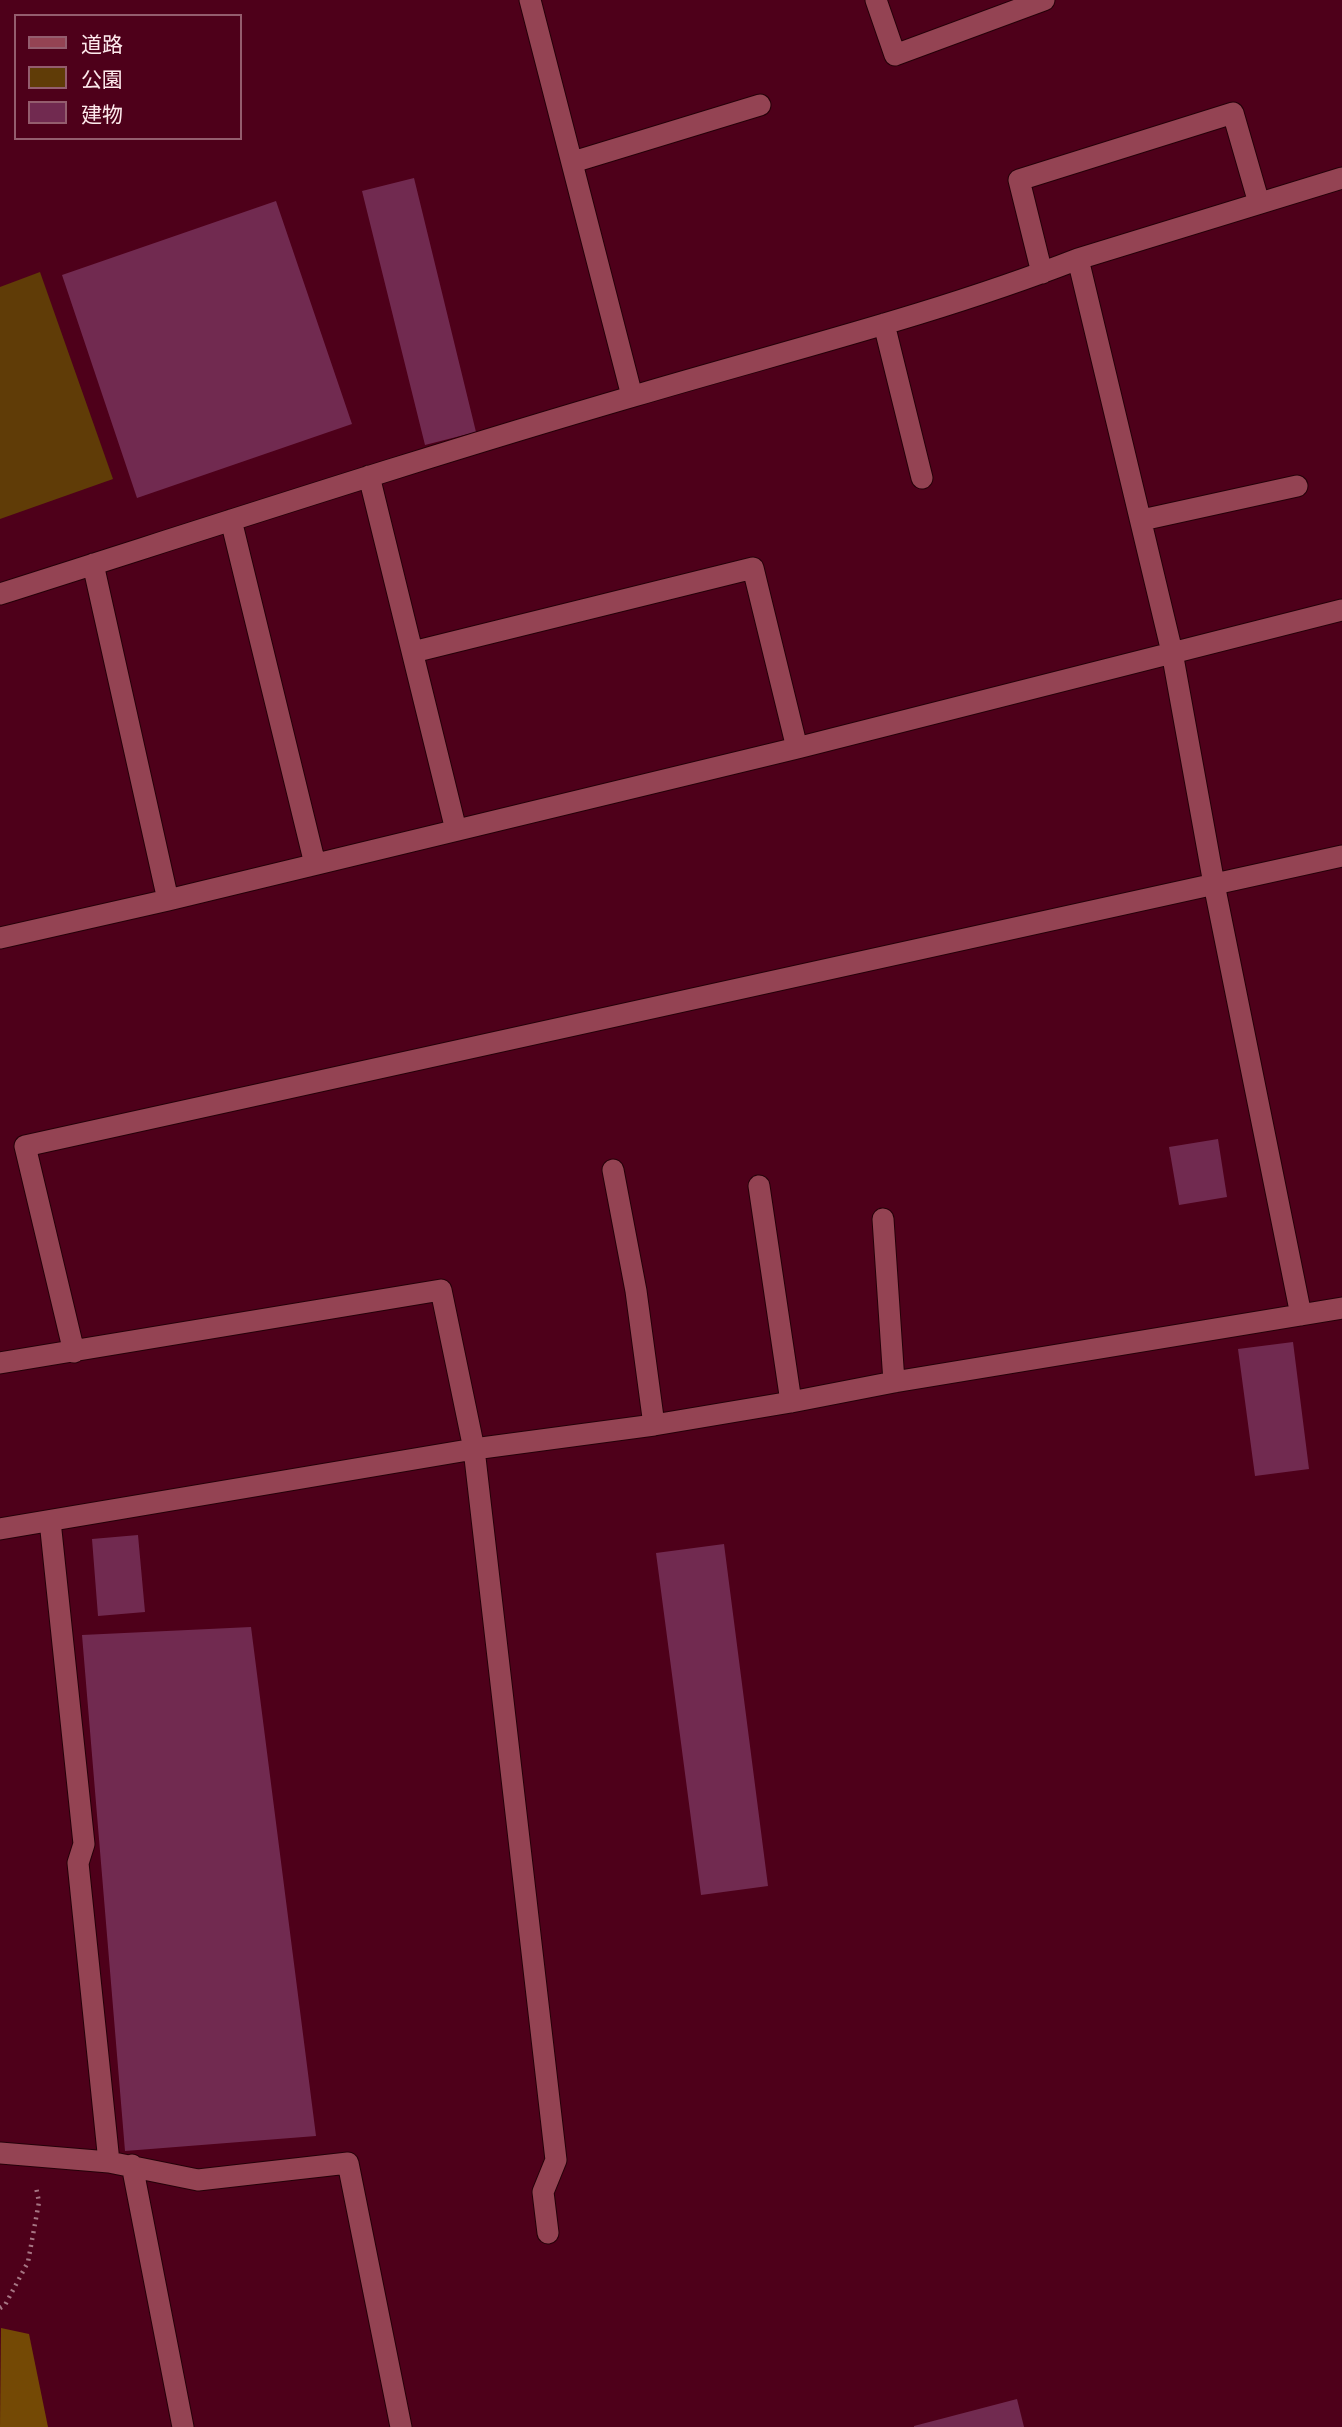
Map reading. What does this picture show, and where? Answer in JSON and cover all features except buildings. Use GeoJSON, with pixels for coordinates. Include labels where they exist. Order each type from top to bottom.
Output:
{"type":"FeatureCollection","features":[{"type":"Feature","properties":{"kind":"street"},"geometry":{"type":"LineString","coordinates":[[530,0],[632,396]]}},
{"type":"Feature","properties":{"kind":"street"},"geometry":{"type":"LineString","coordinates":[[876,0],[895,55],[1031,3]]}},
{"type":"Feature","properties":{"kind":"street"},"geometry":{"type":"LineString","coordinates":[[573,162],[760,106]]}},
{"type":"Feature","properties":{"kind":"street"},"geometry":{"type":"LineString","coordinates":[[1042,273],[1019,180],[1233,113],[1259,204]]}},
{"type":"Feature","properties":{"kind":"street"},"geometry":{"type":"LineString","coordinates":[[0,594],[369,476],[632,396],[884,324],[1078,259],[1342,178]]}},
{"type":"Feature","properties":{"kind":"street"},"geometry":{"type":"LineString","coordinates":[[1078,259],[1172,652],[1214,884],[1301,1315]]}},
{"type":"Feature","properties":{"kind":"street"},"geometry":{"type":"LineString","coordinates":[[884,324],[922,478]]}},
{"type":"Feature","properties":{"kind":"street"},"geometry":{"type":"LineString","coordinates":[[369,476],[456,830]]}},
{"type":"Feature","properties":{"kind":"street"},"geometry":{"type":"LineString","coordinates":[[1142,520],[1297,486]]}},
{"type":"Feature","properties":{"kind":"street"},"geometry":{"type":"LineString","coordinates":[[231,520],[315,864]]}},
{"type":"Feature","properties":{"kind":"street"},"geometry":{"type":"LineString","coordinates":[[93,564],[168,900]]}},
{"type":"Feature","properties":{"kind":"street"},"geometry":{"type":"LineString","coordinates":[[413,652],[753,568],[797,748]]}},
{"type":"Feature","properties":{"kind":"street"},"geometry":{"type":"LineString","coordinates":[[0,938],[797,748],[1342,610]]}},
{"type":"Feature","properties":{"kind":"street"},"geometry":{"type":"LineString","coordinates":[[75,1352],[25,1146],[1342,856]]}},
{"type":"Feature","properties":{"kind":"street"},"geometry":{"type":"LineString","coordinates":[[613,1170],[636,1291],[654,1424]]}},
{"type":"Feature","properties":{"kind":"street"},"geometry":{"type":"LineString","coordinates":[[759,1186],[791,1402]]}},
{"type":"Feature","properties":{"kind":"street"},"geometry":{"type":"LineString","coordinates":[[883,1219],[894,1382]]}},
{"type":"Feature","properties":{"kind":"street"},"geometry":{"type":"LineString","coordinates":[[0,1363],[441,1290],[474,1449],[556,2160],[543,2192],[548,2233]]}},
{"type":"Feature","properties":{"kind":"street"},"geometry":{"type":"LineString","coordinates":[[0,1529],[474,1449],[791,1402],[894,1382],[1342,1308]]}},
{"type":"Feature","properties":{"kind":"street"},"geometry":{"type":"LineString","coordinates":[[50,1521],[84,1844],[78,1863],[109,2162]]}},
{"type":"Feature","properties":{"kind":"street"},"geometry":{"type":"LineString","coordinates":[[0,2153],[132,2165],[198,2180],[348,2163],[401,2427]]}},
{"type":"Feature","properties":{"kind":"street"},"geometry":{"type":"LineString","coordinates":[[132,2165],[183,2427]]}},
{"type":"Feature","properties":{"kind":"path"},"geometry":{"type":"LineString","coordinates":[[0,2308],[5,2305],[28,2262],[38,2202],[30,2156]]}},
{"type":"Feature","properties":{"kind":"green space"},"geometry":{"type":"Polygon","coordinates":[[[40,272],[113,479],[0,519],[0,287],[40,272]]]}},
{"type":"Feature","properties":{"kind":"shaded area"},"geometry":{"type":"Polygon","coordinates":[[[1,2328],[29,2334],[48,2427],[0,2427],[1,2328]]]}}]}
